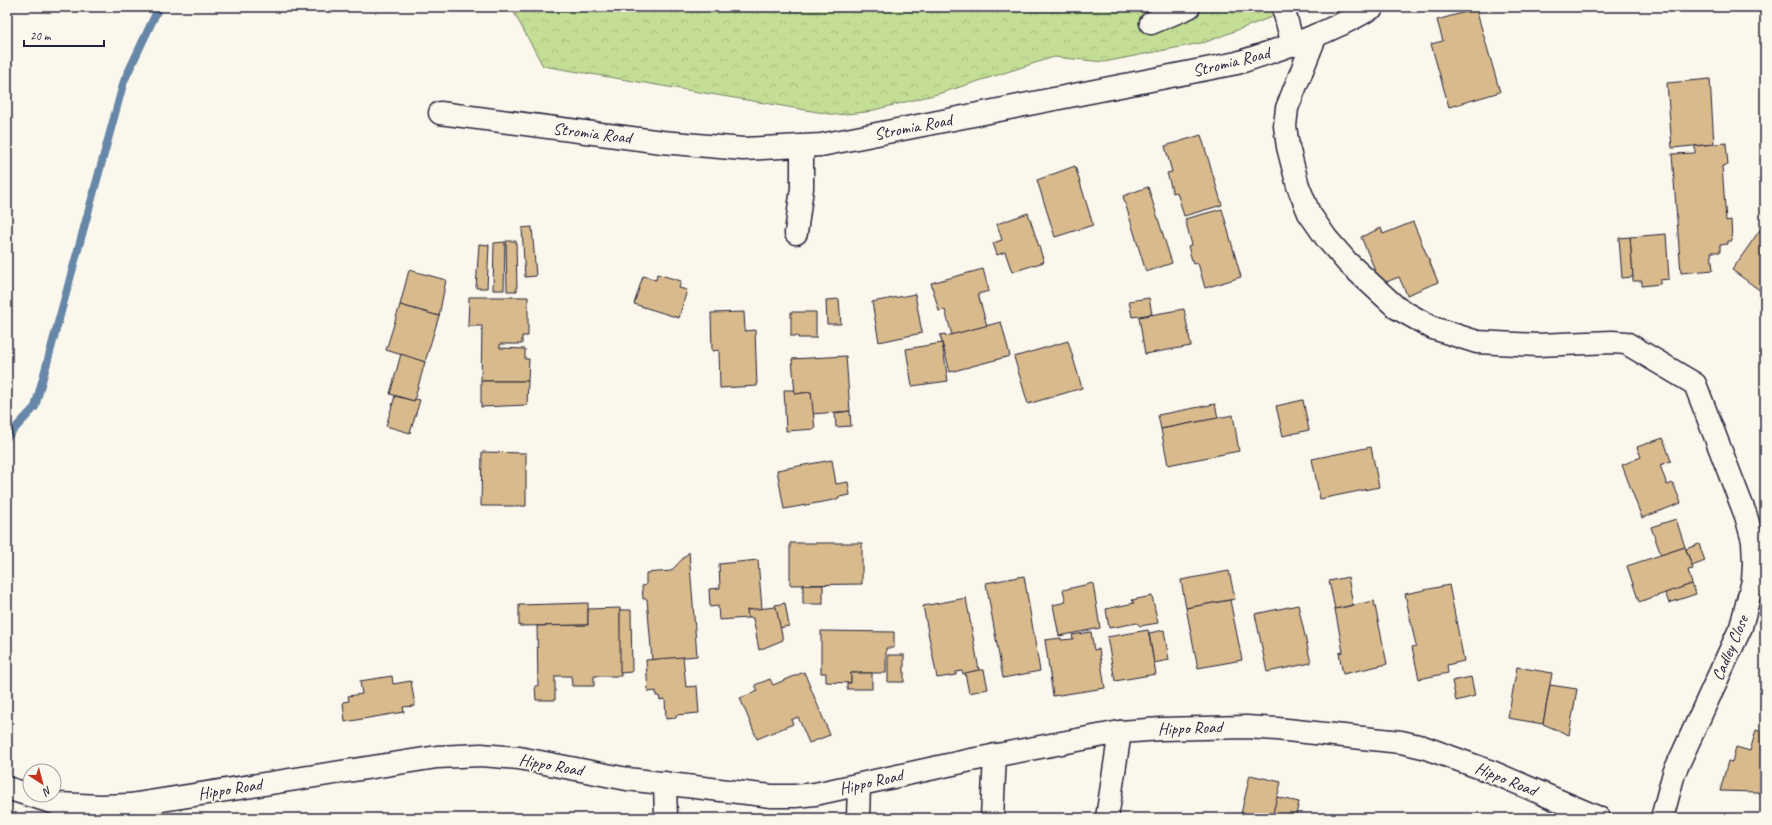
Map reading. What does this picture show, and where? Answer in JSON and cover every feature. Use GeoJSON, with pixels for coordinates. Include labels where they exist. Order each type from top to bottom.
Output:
{"type":"FeatureCollection","features":[{"type":"Feature","properties":{"kind":"street"},"geometry":{"type":"LineString","coordinates":[[1151,22],[1189,7]]}},
{"type":"Feature","properties":{"kind":"street"},"geometry":{"type":"LineString","coordinates":[[1283,7],[1293,45]]}},
{"type":"Feature","properties":{"kind":"street","name":"Stromia Road"},"geometry":{"type":"LineString","coordinates":[[440,113],[662,142],[743,149],[821,145],[1236,63],[1293,45],[1349,21],[1373,7]]}},
{"type":"Feature","properties":{"kind":"street","name":"Cadley Close"},"geometry":{"type":"LineString","coordinates":[[1316,35],[1287,108],[1285,126],[1288,147],[1298,186],[1310,213],[1327,239],[1347,262],[1397,308],[1433,328],[1477,342],[1537,345],[1612,342],[1626,343],[1695,384],[1746,516],[1753,541],[1754,581],[1741,627],[1674,773],[1662,818]]}},
{"type":"Feature","properties":{"kind":"street"},"geometry":{"type":"LineString","coordinates":[[796,233],[802,188],[802,146]]}},
{"type":"Feature","properties":{"kind":"street","name":"Hippo Road"},"geometry":{"type":"LineString","coordinates":[[7,788],[58,804],[101,806],[138,811],[437,757],[481,755],[519,758],[627,779],[771,796],[795,796],[815,794],[995,755],[1120,732],[1161,728],[1246,727],[1277,728],[1401,742],[1431,750],[1492,772],[1599,818]]}},
{"type":"Feature","properties":{"kind":"street"},"geometry":{"type":"LineString","coordinates":[[1106,818],[1120,732]]}},
{"type":"Feature","properties":{"kind":"street"},"geometry":{"type":"LineString","coordinates":[[992,818],[995,755]]}},
{"type":"Feature","properties":{"kind":"street"},"geometry":{"type":"LineString","coordinates":[[664,783],[666,818]]}},
{"type":"Feature","properties":{"kind":"street"},"geometry":{"type":"LineString","coordinates":[[858,818],[859,785]]}},
{"type":"Feature","properties":{"kind":"green space"},"geometry":{"type":"Polygon","coordinates":[[[511,7],[1298,7],[1206,42],[1104,62],[1054,57],[941,93],[866,112],[836,115],[543,66],[511,7]]]}},
{"type":"Feature","properties":{"kind":"building"},"geometry":{"type":"Polygon","coordinates":[[[1476,9],[1500,92],[1449,107],[1431,44],[1443,41],[1437,20],[1476,9]]]}},
{"type":"Feature","properties":{"kind":"building"},"geometry":{"type":"Polygon","coordinates":[[[1710,79],[1714,144],[1672,148],[1667,83],[1710,79]]]}},
{"type":"Feature","properties":{"kind":"building"},"geometry":{"type":"Polygon","coordinates":[[[1201,135],[1222,205],[1184,216],[1177,192],[1173,193],[1167,173],[1172,172],[1165,146],[1201,135]]]}},
{"type":"Feature","properties":{"kind":"building"},"geometry":{"type":"Polygon","coordinates":[[[1726,143],[1728,165],[1722,166],[1726,221],[1731,220],[1732,241],[1728,241],[1728,244],[1720,245],[1720,252],[1711,252],[1713,270],[1681,273],[1672,154],[1695,153],[1695,146],[1726,143]]]}},
{"type":"Feature","properties":{"kind":"building"},"geometry":{"type":"Polygon","coordinates":[[[1075,166],[1093,225],[1055,237],[1037,180],[1075,166]]]}},
{"type":"Feature","properties":{"kind":"building"},"geometry":{"type":"Polygon","coordinates":[[[1148,187],[1172,263],[1146,272],[1123,196],[1148,187]]]}},
{"type":"Feature","properties":{"kind":"building"},"geometry":{"type":"Polygon","coordinates":[[[1222,209],[1241,277],[1205,288],[1198,263],[1193,264],[1188,246],[1192,245],[1185,219],[1222,209]]]}},
{"type":"Feature","properties":{"kind":"building"},"geometry":{"type":"Polygon","coordinates":[[[1028,213],[1044,262],[1012,272],[1005,252],[997,255],[993,243],[1002,240],[997,224],[1028,213]]]}},
{"type":"Feature","properties":{"kind":"building"},"geometry":{"type":"Polygon","coordinates":[[[1413,222],[1438,282],[1407,295],[1399,277],[1381,284],[1361,237],[1381,228],[1383,234],[1413,222]]]}},
{"type":"Feature","properties":{"kind":"building"},"geometry":{"type":"Polygon","coordinates":[[[1764,224],[1765,225],[1765,294],[1732,270],[1764,224]]]}},
{"type":"Feature","properties":{"kind":"building"},"geometry":{"type":"Polygon","coordinates":[[[532,227],[536,276],[525,277],[522,228],[532,227]]]}},
{"type":"Feature","properties":{"kind":"building"},"geometry":{"type":"Polygon","coordinates":[[[1666,234],[1669,279],[1660,280],[1660,284],[1642,286],[1642,281],[1633,281],[1630,237],[1666,234]]]}},
{"type":"Feature","properties":{"kind":"building"},"geometry":{"type":"Polygon","coordinates":[[[1630,237],[1633,277],[1622,278],[1619,238],[1630,237]]]}},
{"type":"Feature","properties":{"kind":"building"},"geometry":{"type":"Polygon","coordinates":[[[506,241],[516,241],[517,291],[507,291],[506,241]]]}},
{"type":"Feature","properties":{"kind":"building"},"geometry":{"type":"Polygon","coordinates":[[[505,242],[504,290],[493,290],[494,243],[505,242]]]}},
{"type":"Feature","properties":{"kind":"building"},"geometry":{"type":"Polygon","coordinates":[[[479,244],[489,245],[487,288],[476,288],[479,244]]]}},
{"type":"Feature","properties":{"kind":"building"},"geometry":{"type":"Polygon","coordinates":[[[983,269],[989,291],[978,294],[987,326],[952,335],[945,310],[939,311],[931,283],[983,269]]]}},
{"type":"Feature","properties":{"kind":"building"},"geometry":{"type":"Polygon","coordinates":[[[409,270],[446,280],[439,316],[400,305],[409,270]]]}},
{"type":"Feature","properties":{"kind":"building"},"geometry":{"type":"Polygon","coordinates":[[[657,274],[681,281],[679,288],[687,290],[679,318],[634,304],[643,276],[656,280],[657,274]]]}},
{"type":"Feature","properties":{"kind":"building"},"geometry":{"type":"Polygon","coordinates":[[[915,294],[922,333],[879,342],[872,302],[915,294]]]}},
{"type":"Feature","properties":{"kind":"building"},"geometry":{"type":"Polygon","coordinates":[[[469,297],[528,297],[528,336],[522,336],[522,344],[500,344],[500,348],[525,349],[525,359],[529,359],[528,381],[481,381],[482,326],[468,326],[469,297]]]}},
{"type":"Feature","properties":{"kind":"building"},"geometry":{"type":"Polygon","coordinates":[[[1149,298],[1152,314],[1132,317],[1129,301],[1149,298]]]}},
{"type":"Feature","properties":{"kind":"building"},"geometry":{"type":"Polygon","coordinates":[[[839,299],[841,324],[827,324],[826,300],[839,299]]]}},
{"type":"Feature","properties":{"kind":"building"},"geometry":{"type":"Polygon","coordinates":[[[400,305],[439,316],[425,362],[386,350],[400,305]]]}},
{"type":"Feature","properties":{"kind":"building"},"geometry":{"type":"Polygon","coordinates":[[[1184,309],[1191,346],[1145,354],[1139,317],[1184,309]]]}},
{"type":"Feature","properties":{"kind":"building"},"geometry":{"type":"Polygon","coordinates":[[[744,312],[745,331],[755,330],[757,386],[720,388],[719,350],[712,351],[711,313],[744,312]]]}},
{"type":"Feature","properties":{"kind":"building"},"geometry":{"type":"Polygon","coordinates":[[[791,312],[816,312],[816,338],[798,338],[798,336],[791,336],[791,312]]]}},
{"type":"Feature","properties":{"kind":"building"},"geometry":{"type":"Polygon","coordinates":[[[1001,322],[1010,356],[950,372],[940,335],[945,334],[946,336],[1001,322]]]}},
{"type":"Feature","properties":{"kind":"building"},"geometry":{"type":"Polygon","coordinates":[[[1068,341],[1082,388],[1028,404],[1014,357],[1068,341]]]}},
{"type":"Feature","properties":{"kind":"building"},"geometry":{"type":"Polygon","coordinates":[[[942,343],[948,381],[912,386],[906,349],[942,343]]]}},
{"type":"Feature","properties":{"kind":"building"},"geometry":{"type":"Polygon","coordinates":[[[401,354],[425,362],[414,401],[390,394],[401,354]]]}},
{"type":"Feature","properties":{"kind":"building"},"geometry":{"type":"Polygon","coordinates":[[[846,356],[850,411],[812,414],[811,392],[795,394],[792,359],[846,356]]]}},
{"type":"Feature","properties":{"kind":"building"},"geometry":{"type":"Polygon","coordinates":[[[481,381],[528,381],[527,405],[481,407],[481,381]]]}},
{"type":"Feature","properties":{"kind":"building"},"geometry":{"type":"Polygon","coordinates":[[[784,390],[794,390],[795,394],[811,392],[815,429],[786,431],[784,390]]]}},
{"type":"Feature","properties":{"kind":"building"},"geometry":{"type":"Polygon","coordinates":[[[395,396],[414,401],[415,399],[420,400],[410,433],[386,426],[395,396]]]}},
{"type":"Feature","properties":{"kind":"building"},"geometry":{"type":"Polygon","coordinates":[[[1303,400],[1309,430],[1283,436],[1276,406],[1303,400]]]}},
{"type":"Feature","properties":{"kind":"building"},"geometry":{"type":"Polygon","coordinates":[[[1215,404],[1218,418],[1161,429],[1158,415],[1215,404]]]}},
{"type":"Feature","properties":{"kind":"building"},"geometry":{"type":"Polygon","coordinates":[[[850,411],[851,426],[836,427],[835,413],[850,411]]]}},
{"type":"Feature","properties":{"kind":"building"},"geometry":{"type":"Polygon","coordinates":[[[1233,415],[1239,451],[1168,465],[1161,429],[1233,415]]]}},
{"type":"Feature","properties":{"kind":"building"},"geometry":{"type":"Polygon","coordinates":[[[1663,438],[1671,461],[1660,465],[1667,485],[1673,483],[1681,503],[1642,518],[1622,465],[1641,457],[1637,447],[1663,438]]]}},
{"type":"Feature","properties":{"kind":"building"},"geometry":{"type":"Polygon","coordinates":[[[1371,447],[1379,487],[1320,499],[1312,459],[1371,447]]]}},
{"type":"Feature","properties":{"kind":"building"},"geometry":{"type":"Polygon","coordinates":[[[482,452],[526,453],[526,506],[481,506],[482,452]]]}},
{"type":"Feature","properties":{"kind":"building"},"geometry":{"type":"Polygon","coordinates":[[[832,460],[836,484],[848,482],[850,495],[839,497],[839,499],[784,509],[777,470],[832,460]]]}},
{"type":"Feature","properties":{"kind":"building"},"geometry":{"type":"Polygon","coordinates":[[[1676,519],[1685,547],[1661,555],[1651,527],[1676,519]]]}},
{"type":"Feature","properties":{"kind":"building"},"geometry":{"type":"Polygon","coordinates":[[[790,543],[862,543],[862,584],[790,585],[790,543]]]}},
{"type":"Feature","properties":{"kind":"building"},"geometry":{"type":"Polygon","coordinates":[[[1699,544],[1705,561],[1692,566],[1686,549],[1699,544]]]}},
{"type":"Feature","properties":{"kind":"building"},"geometry":{"type":"Polygon","coordinates":[[[1685,547],[1693,569],[1688,570],[1692,584],[1639,602],[1627,566],[1685,547]]]}},
{"type":"Feature","properties":{"kind":"building"},"geometry":{"type":"Polygon","coordinates":[[[689,552],[697,656],[652,660],[647,599],[643,599],[642,586],[646,585],[646,573],[671,571],[689,552]]]}},
{"type":"Feature","properties":{"kind":"building"},"geometry":{"type":"Polygon","coordinates":[[[758,560],[762,609],[747,610],[748,618],[719,620],[718,606],[710,607],[709,589],[720,588],[719,564],[758,560]]]}},
{"type":"Feature","properties":{"kind":"building"},"geometry":{"type":"Polygon","coordinates":[[[1229,571],[1235,599],[1186,608],[1181,580],[1229,571]]]}},
{"type":"Feature","properties":{"kind":"building"},"geometry":{"type":"Polygon","coordinates":[[[1024,576],[1040,671],[1003,678],[986,583],[1024,576]]]}},
{"type":"Feature","properties":{"kind":"building"},"geometry":{"type":"Polygon","coordinates":[[[1348,577],[1353,605],[1335,609],[1329,581],[1348,577]]]}},
{"type":"Feature","properties":{"kind":"building"},"geometry":{"type":"Polygon","coordinates":[[[1093,583],[1100,628],[1059,636],[1053,605],[1066,602],[1063,590],[1093,583]]]}},
{"type":"Feature","properties":{"kind":"building"},"geometry":{"type":"Polygon","coordinates":[[[1692,584],[1696,594],[1669,603],[1665,593],[1692,584]]]}},
{"type":"Feature","properties":{"kind":"building"},"geometry":{"type":"Polygon","coordinates":[[[803,585],[823,585],[823,604],[803,604],[803,585]]]}},
{"type":"Feature","properties":{"kind":"building"},"geometry":{"type":"Polygon","coordinates":[[[1449,585],[1464,661],[1447,665],[1448,673],[1419,679],[1412,647],[1416,646],[1405,594],[1449,585]]]}},
{"type":"Feature","properties":{"kind":"building"},"geometry":{"type":"Polygon","coordinates":[[[1152,596],[1158,623],[1140,626],[1137,623],[1109,628],[1106,609],[1134,603],[1132,600],[1152,596]]]}},
{"type":"Feature","properties":{"kind":"building"},"geometry":{"type":"Polygon","coordinates":[[[966,598],[979,670],[963,674],[962,671],[956,672],[956,675],[937,678],[923,606],[966,598]]]}},
{"type":"Feature","properties":{"kind":"building"},"geometry":{"type":"Polygon","coordinates":[[[1230,600],[1242,660],[1198,668],[1186,608],[1230,600]]]}},
{"type":"Feature","properties":{"kind":"building"},"geometry":{"type":"Polygon","coordinates":[[[1374,601],[1387,664],[1343,674],[1339,653],[1343,652],[1335,609],[1374,601]]]}},
{"type":"Feature","properties":{"kind":"building"},"geometry":{"type":"Polygon","coordinates":[[[588,603],[588,625],[519,626],[519,605],[588,603]]]}},
{"type":"Feature","properties":{"kind":"building"},"geometry":{"type":"Polygon","coordinates":[[[785,603],[789,626],[780,628],[775,605],[785,603]]]}},
{"type":"Feature","properties":{"kind":"building"},"geometry":{"type":"Polygon","coordinates":[[[1298,605],[1311,663],[1267,672],[1255,614],[1298,605]]]}},
{"type":"Feature","properties":{"kind":"building"},"geometry":{"type":"Polygon","coordinates":[[[776,607],[783,640],[759,650],[753,618],[748,618],[747,610],[776,607]]]}},
{"type":"Feature","properties":{"kind":"building"},"geometry":{"type":"Polygon","coordinates":[[[620,608],[621,676],[594,676],[594,686],[572,686],[571,676],[555,676],[555,700],[536,700],[535,686],[538,686],[537,626],[588,625],[588,609],[620,608]]]}},
{"type":"Feature","properties":{"kind":"building"},"geometry":{"type":"Polygon","coordinates":[[[620,610],[631,610],[632,672],[620,673],[620,610]]]}},
{"type":"Feature","properties":{"kind":"building"},"geometry":{"type":"Polygon","coordinates":[[[1148,630],[1156,674],[1115,681],[1107,637],[1148,630]]]}},
{"type":"Feature","properties":{"kind":"building"},"geometry":{"type":"Polygon","coordinates":[[[1164,630],[1169,660],[1154,663],[1149,633],[1164,630]]]}},
{"type":"Feature","properties":{"kind":"building"},"geometry":{"type":"Polygon","coordinates":[[[821,631],[894,632],[894,648],[886,648],[886,673],[851,673],[851,683],[826,682],[826,673],[821,673],[821,631]]]}},
{"type":"Feature","properties":{"kind":"building"},"geometry":{"type":"Polygon","coordinates":[[[1091,632],[1094,650],[1099,649],[1105,688],[1053,696],[1045,640],[1061,638],[1061,640],[1073,639],[1072,635],[1091,632]]]}},
{"type":"Feature","properties":{"kind":"building"},"geometry":{"type":"Polygon","coordinates":[[[888,655],[904,655],[904,682],[888,682],[888,655]]]}},
{"type":"Feature","properties":{"kind":"building"},"geometry":{"type":"Polygon","coordinates":[[[683,657],[686,687],[697,686],[699,713],[676,715],[676,718],[666,719],[665,699],[660,700],[659,696],[656,696],[656,691],[648,692],[646,660],[683,657]]]}},
{"type":"Feature","properties":{"kind":"building"},"geometry":{"type":"Polygon","coordinates":[[[1517,667],[1552,673],[1543,724],[1508,718],[1517,667]]]}},
{"type":"Feature","properties":{"kind":"building"},"geometry":{"type":"Polygon","coordinates":[[[984,670],[988,689],[969,693],[965,673],[984,670]]]}},
{"type":"Feature","properties":{"kind":"building"},"geometry":{"type":"Polygon","coordinates":[[[804,672],[830,735],[809,743],[798,717],[791,720],[793,724],[757,739],[740,698],[758,691],[755,685],[770,679],[773,685],[804,672]]]}},
{"type":"Feature","properties":{"kind":"building"},"geometry":{"type":"Polygon","coordinates":[[[851,673],[872,673],[872,689],[847,689],[847,683],[851,683],[851,673]]]}},
{"type":"Feature","properties":{"kind":"building"},"geometry":{"type":"Polygon","coordinates":[[[392,676],[393,684],[411,681],[415,706],[403,707],[404,712],[345,722],[343,702],[349,701],[348,696],[362,694],[360,681],[392,676]]]}},
{"type":"Feature","properties":{"kind":"building"},"geometry":{"type":"Polygon","coordinates":[[[1471,677],[1475,696],[1456,701],[1452,681],[1471,677]]]}},
{"type":"Feature","properties":{"kind":"building"},"geometry":{"type":"Polygon","coordinates":[[[1550,685],[1577,689],[1569,735],[1543,724],[1550,685]]]}},
{"type":"Feature","properties":{"kind":"building"},"geometry":{"type":"Polygon","coordinates":[[[1765,723],[1765,789],[1763,794],[1757,792],[1720,791],[1728,761],[1732,762],[1736,747],[1750,751],[1756,730],[1762,732],[1765,723]]]}},
{"type":"Feature","properties":{"kind":"building"},"geometry":{"type":"Polygon","coordinates":[[[1250,775],[1281,782],[1272,818],[1240,818],[1250,775]]]}},
{"type":"Feature","properties":{"kind":"building"},"geometry":{"type":"Polygon","coordinates":[[[1277,797],[1299,802],[1295,818],[1272,817],[1277,797]]]}},
{"type":"Feature","properties":{"kind":"building"},"geometry":{"type":"Polygon","coordinates":[[[427,814],[428,818],[410,818],[427,814]]]}},
{"type":"Feature","properties":{"kind":"building"},"geometry":{"type":"Polygon","coordinates":[[[539,815],[539,818],[521,818],[539,815]]]}},
{"type":"Feature","properties":{"kind":"waterway"},"geometry":{"type":"LineString","coordinates":[[7,437],[35,407],[124,81],[159,7]]}}]}
